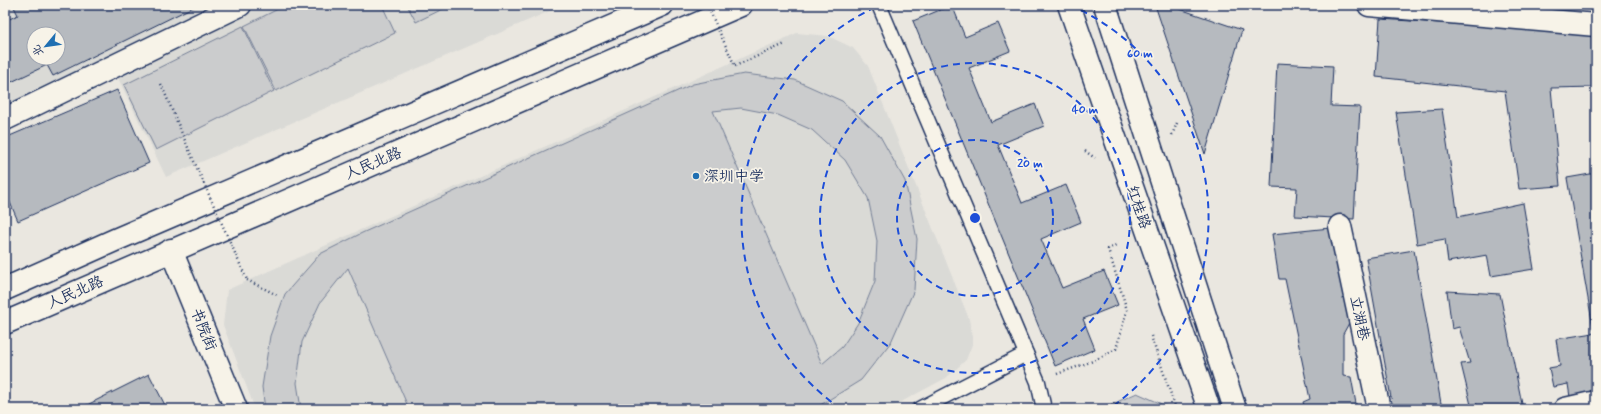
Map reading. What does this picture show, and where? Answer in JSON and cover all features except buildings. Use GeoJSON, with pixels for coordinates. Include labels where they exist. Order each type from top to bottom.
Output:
{"type":"FeatureCollection","features":[{"type":"Feature","properties":{"kind":"street"},"geometry":{"type":"LineString","coordinates":[[5,119],[240,5]]}},
{"type":"Feature","properties":{"kind":"street","name":"人民北路"},"geometry":{"type":"LineString","coordinates":[[5,289],[108,243],[662,5]]}},
{"type":"Feature","properties":{"kind":"street","name":"人民北路"},"geometry":{"type":"LineString","coordinates":[[5,323],[741,5]]}},
{"type":"Feature","properties":{"kind":"street","name":"红桂路"},"geometry":{"type":"LineString","coordinates":[[1069,5],[1209,409]]}},
{"type":"Feature","properties":{"kind":"street","name":"红桂路"},"geometry":{"type":"LineString","coordinates":[[1105,5],[1235,409]]}},
{"type":"Feature","properties":{"kind":"street"},"geometry":{"type":"LineString","coordinates":[[1368,5],[1596,25]]}},
{"type":"Feature","properties":{"kind":"street","name":"立湖巷"},"geometry":{"type":"LineString","coordinates":[[1340,226],[1379,409]]}},
{"type":"Feature","properties":{"kind":"street","name":"书院街"},"geometry":{"type":"LineString","coordinates":[[172,250],[236,409]]}},
{"type":"Feature","properties":{"kind":"street"},"geometry":{"type":"LineString","coordinates":[[1565,409],[1596,402]]}},
{"type":"Feature","properties":{"kind":"lane"},"geometry":{"type":"LineString","coordinates":[[879,5],[1038,382],[1044,409]]}},
{"type":"Feature","properties":{"kind":"lane"},"geometry":{"type":"LineString","coordinates":[[920,409],[1026,354]]}},
{"type":"Feature","properties":{"kind":"path"},"geometry":{"type":"LineString","coordinates":[[708,5],[735,66],[785,44]]}},
{"type":"Feature","properties":{"kind":"path"},"geometry":{"type":"LineString","coordinates":[[160,84],[247,280],[277,295]]}},
{"type":"Feature","properties":{"kind":"path"},"geometry":{"type":"LineString","coordinates":[[1038,382],[1116,349],[1127,310],[1108,249],[1118,244]]}},
{"type":"Feature","properties":{"kind":"path"},"geometry":{"type":"LineString","coordinates":[[1150,336],[1176,409]]}},
{"type":"Feature","properties":{"kind":"shaded area"},"geometry":{"type":"Polygon","coordinates":[[[5,5],[564,5],[166,177],[117,76],[5,130],[5,5]]]}},
{"type":"Feature","properties":{"kind":"shaded area"},"geometry":{"type":"Polygon","coordinates":[[[286,5],[382,5],[395,33],[276,91],[244,26],[286,5]]]}},
{"type":"Feature","properties":{"kind":"shaded area"},"geometry":{"type":"Polygon","coordinates":[[[407,5],[451,5],[416,22],[407,5]]]}},
{"type":"Feature","properties":{"kind":"shaded area"},"geometry":{"type":"Polygon","coordinates":[[[243,26],[274,91],[156,150],[124,85],[243,26]]]}},
{"type":"Feature","properties":{"kind":"shaded area","name":"深圳中学"},"geometry":{"type":"Polygon","coordinates":[[[797,33],[828,36],[853,48],[868,66],[969,319],[973,342],[966,360],[946,378],[888,409],[255,409],[223,325],[227,290],[797,33]]]}},
{"type":"Feature","properties":{"kind":"shaded area","name":"深圳中学"},"geometry":{"type":"Polygon","coordinates":[[[744,74],[795,80],[842,101],[880,136],[905,181],[917,239],[914,290],[891,342],[861,380],[814,409],[409,409],[348,268],[320,303],[302,342],[297,383],[301,409],[265,409],[262,387],[270,336],[285,294],[320,254],[362,233],[693,84],[744,74]],[[741,108],[713,111],[822,364],[842,347],[858,323],[875,281],[877,241],[868,198],[845,160],[812,130],[778,115],[741,108]]]}},
{"type":"Feature","properties":{"kind":"shaded area"},"geometry":{"type":"Polygon","coordinates":[[[1137,393],[1173,409],[1101,409],[1137,393]]]}},
{"type":"Feature","properties":{"kind":"place","name":"深圳中学"},"geometry":{"type":"Point","coordinates":[696,176]}}]}
